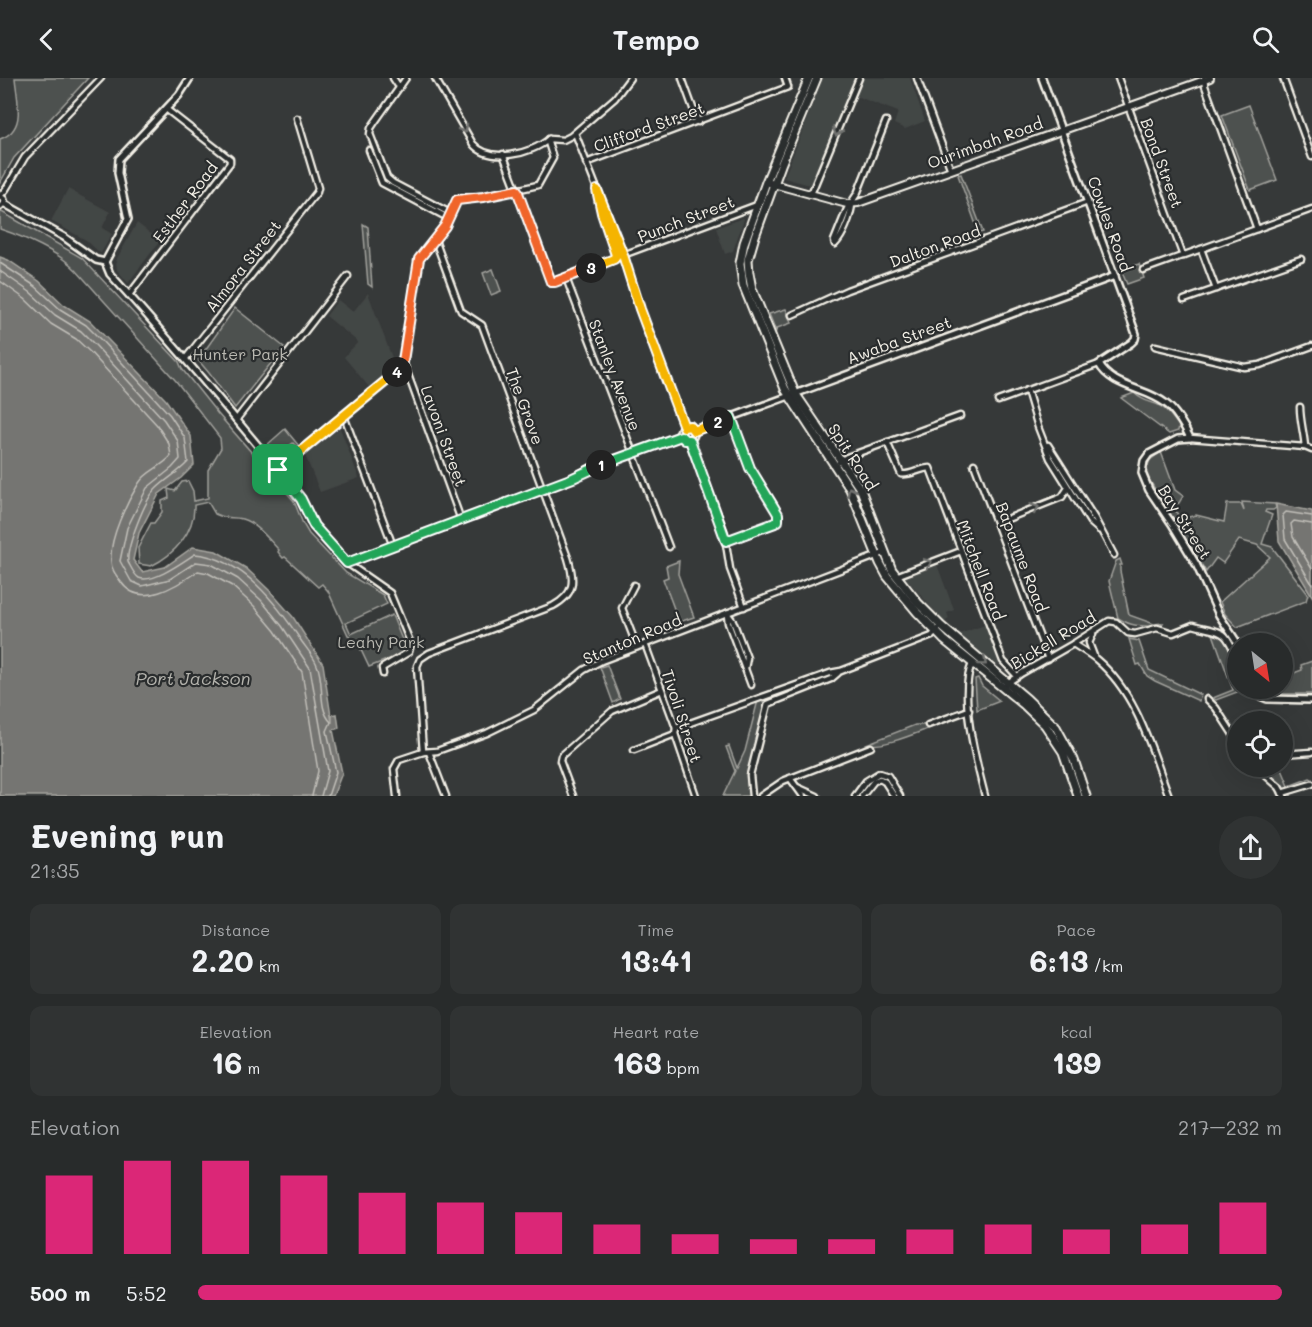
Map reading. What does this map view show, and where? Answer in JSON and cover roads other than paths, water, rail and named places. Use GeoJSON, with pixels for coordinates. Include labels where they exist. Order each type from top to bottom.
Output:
{"type":"FeatureCollection","features":[{"type":"Feature","properties":{"kind":"highway","name":"Spit Road"},"geometry":{"type":"LineString","coordinates":[[809,78],[770,183],[750,254],[748,273],[752,289],[792,394],[842,460],[864,497],[880,555],[938,629],[1005,686],[1049,730],[1066,760],[1078,796]]}},
{"type":"Feature","properties":{"kind":"highway","name":"Spit Road"},"geometry":{"type":"LineString","coordinates":[[817,78],[770,183],[757,205],[741,254],[741,276],[792,394],[857,503],[892,583],[972,664],[1041,711],[1062,735],[1074,760],[1086,796]]}},
{"type":"Feature","properties":{"kind":"main road","name":"Ourimbah Road"},"geometry":{"type":"LineString","coordinates":[[852,204],[1206,79]]}},
{"type":"Feature","properties":{"kind":"main road"},"geometry":{"type":"LineString","coordinates":[[770,183],[852,204]]}},
{"type":"Feature","properties":{"kind":"street"},"geometry":{"type":"LineString","coordinates":[[101,78],[25,158],[2,200],[64,237],[96,260],[105,262]]}},
{"type":"Feature","properties":{"kind":"street"},"geometry":{"type":"LineString","coordinates":[[105,262],[128,219],[118,170],[119,159],[183,90],[190,78]]}},
{"type":"Feature","properties":{"kind":"street"},"geometry":{"type":"LineString","coordinates":[[393,78],[399,87]]}},
{"type":"Feature","properties":{"kind":"street"},"geometry":{"type":"LineString","coordinates":[[406,78],[375,122],[370,134],[387,178],[449,215]]}},
{"type":"Feature","properties":{"kind":"street"},"geometry":{"type":"LineString","coordinates":[[435,78],[478,150],[487,154],[528,151],[540,147],[549,139],[565,140],[619,94],[630,78]]}},
{"type":"Feature","properties":{"kind":"street"},"geometry":{"type":"LineString","coordinates":[[682,78],[698,122]]}},
{"type":"Feature","properties":{"kind":"street","name":"Clifford Street"},"geometry":{"type":"LineString","coordinates":[[586,163],[788,87],[785,78]]}},
{"type":"Feature","properties":{"kind":"street"},"geometry":{"type":"LineString","coordinates":[[811,194],[859,78]]}},
{"type":"Feature","properties":{"kind":"street"},"geometry":{"type":"LineString","coordinates":[[917,78],[951,170]]}},
{"type":"Feature","properties":{"kind":"street","name":"Cowles Road"},"geometry":{"type":"LineString","coordinates":[[1042,78],[1136,336],[1131,343],[1099,364]]}},
{"type":"Feature","properties":{"kind":"street","name":"Bond Street"},"geometry":{"type":"LineString","coordinates":[[1118,78],[1183,256]]}},
{"type":"Feature","properties":{"kind":"street"},"geometry":{"type":"LineString","coordinates":[[1283,78],[1312,157]]}},
{"type":"Feature","properties":{"kind":"street"},"geometry":{"type":"LineString","coordinates":[[1206,79],[1205,86],[1257,229]]}},
{"type":"Feature","properties":{"kind":"street","name":"Esther Road"},"geometry":{"type":"LineString","coordinates":[[129,295],[230,163],[230,159],[166,109]]}},
{"type":"Feature","properties":{"kind":"street","name":"Almora Street"},"geometry":{"type":"LineString","coordinates":[[186,358],[317,192],[318,188],[297,118]]}},
{"type":"Feature","properties":{"kind":"street"},"geometry":{"type":"LineString","coordinates":[[852,204],[847,208],[835,244],[852,210],[852,204],[886,121]]}},
{"type":"Feature","properties":{"kind":"street"},"geometry":{"type":"LineString","coordinates":[[575,133],[623,255],[644,320],[684,427]]}},
{"type":"Feature","properties":{"kind":"street"},"geometry":{"type":"LineString","coordinates":[[278,470],[399,371],[403,361],[419,259],[445,226],[457,200],[536,186],[540,183],[553,158],[549,139]]}},
{"type":"Feature","properties":{"kind":"street"},"geometry":{"type":"LineString","coordinates":[[369,150],[382,183],[449,215]]}},
{"type":"Feature","properties":{"kind":"street"},"geometry":{"type":"LineString","coordinates":[[503,154],[552,282],[614,259],[616,253],[602,213],[597,190]]}},
{"type":"Feature","properties":{"kind":"street","name":"Dalton Road"},"geometry":{"type":"LineString","coordinates":[[792,315],[847,290],[1088,202]]}},
{"type":"Feature","properties":{"kind":"street","name":"Punch Street"},"geometry":{"type":"LineString","coordinates":[[623,255],[757,205]]}},
{"type":"Feature","properties":{"kind":"street"},"geometry":{"type":"LineString","coordinates":[[1143,270],[1312,209]]}},
{"type":"Feature","properties":{"kind":"street","name":"The Grove"},"geometry":{"type":"LineString","coordinates":[[423,752],[417,666],[420,659],[429,653],[548,608],[565,598],[573,581],[571,568],[482,325],[461,311],[435,240]]}},
{"type":"Feature","properties":{"kind":"street"},"geometry":{"type":"LineString","coordinates":[[1201,249],[1216,289]]}},
{"type":"Feature","properties":{"kind":"street"},"geometry":{"type":"LineString","coordinates":[[1184,300],[1301,259]]}},
{"type":"Feature","properties":{"kind":"street"},"geometry":{"type":"LineString","coordinates":[[105,262],[110,274],[186,358],[301,499],[314,526],[347,563],[390,593],[411,644],[409,652],[382,668],[383,674]]}},
{"type":"Feature","properties":{"kind":"street"},"geometry":{"type":"LineString","coordinates":[[236,420],[348,276]]}},
{"type":"Feature","properties":{"kind":"street","name":"Awaba Street"},"geometry":{"type":"LineString","coordinates":[[694,431],[1115,276]]}},
{"type":"Feature","properties":{"kind":"street","name":"Stanley Avenue"},"geometry":{"type":"LineString","coordinates":[[566,278],[669,547]]}},
{"type":"Feature","properties":{"kind":"street"},"geometry":{"type":"LineString","coordinates":[[1155,346],[1244,368],[1260,365],[1312,346]]}},
{"type":"Feature","properties":{"kind":"street","name":"Lavoni Street"},"geometry":{"type":"LineString","coordinates":[[403,361],[461,520]]}},
{"type":"Feature","properties":{"kind":"street"},"geometry":{"type":"LineString","coordinates":[[998,401],[1099,364],[1107,375],[1165,403],[1186,429],[1190,438],[1305,447],[1312,450]]}},
{"type":"Feature","properties":{"kind":"street"},"geometry":{"type":"LineString","coordinates":[[1027,390],[1050,458],[1090,522],[1099,530]]}},
{"type":"Feature","properties":{"kind":"street"},"geometry":{"type":"LineString","coordinates":[[1300,407],[1300,424],[1305,447]]}},
{"type":"Feature","properties":{"kind":"street"},"geometry":{"type":"LineString","coordinates":[[344,416],[393,546]]}},
{"type":"Feature","properties":{"kind":"street"},"geometry":{"type":"LineString","coordinates":[[835,465],[842,460],[960,416]]}},
{"type":"Feature","properties":{"kind":"street"},"geometry":{"type":"LineString","coordinates":[[726,541],[775,523],[779,518],[750,468],[731,417]]}},
{"type":"Feature","properties":{"kind":"street"},"geometry":{"type":"LineString","coordinates":[[690,426],[694,431],[690,440],[685,440],[681,436],[681,430],[684,427],[690,426]]}},
{"type":"Feature","properties":{"kind":"street"},"geometry":{"type":"LineString","coordinates":[[347,563],[543,490],[591,468],[681,436]]}},
{"type":"Feature","properties":{"kind":"street","name":"Bay Street"},"geometry":{"type":"LineString","coordinates":[[1190,438],[1178,439],[1149,454],[1144,461],[1142,473],[1149,490],[1197,566],[1214,604],[1231,633]]}},
{"type":"Feature","properties":{"kind":"street"},"geometry":{"type":"LineString","coordinates":[[690,440],[726,541],[730,569],[744,607]]}},
{"type":"Feature","properties":{"kind":"street"},"geometry":{"type":"LineString","coordinates":[[1044,441],[1095,519],[1114,555]]}},
{"type":"Feature","properties":{"kind":"street","name":"Mitchell Road"},"geometry":{"type":"LineString","coordinates":[[888,442],[901,474],[930,468],[1003,661],[1017,676]]}},
{"type":"Feature","properties":{"kind":"street","name":"Bapaume Road"},"geometry":{"type":"LineString","coordinates":[[974,464],[1048,659]]}},
{"type":"Feature","properties":{"kind":"street"},"geometry":{"type":"LineString","coordinates":[[997,523],[1062,497],[1068,488]]}},
{"type":"Feature","properties":{"kind":"street"},"geometry":{"type":"LineString","coordinates":[[896,576],[961,551]]}},
{"type":"Feature","properties":{"kind":"street","name":"Stanton Road"},"geometry":{"type":"LineString","coordinates":[[397,796],[394,769],[399,760],[423,752],[437,751],[487,733],[534,710],[591,666],[880,555]]}},
{"type":"Feature","properties":{"kind":"street"},"geometry":{"type":"LineString","coordinates":[[634,585],[622,608],[637,647]]}},
{"type":"Feature","properties":{"kind":"street"},"geometry":{"type":"LineString","coordinates":[[727,613],[733,621],[747,658],[745,668],[751,685]]}},
{"type":"Feature","properties":{"kind":"street","name":"Bickell Road"},"geometry":{"type":"LineString","coordinates":[[1005,686],[1017,676],[1109,621],[1116,622],[1128,633],[1135,634],[1157,628],[1173,633],[1186,626],[1195,625],[1224,633],[1227,637]]}},
{"type":"Feature","properties":{"kind":"street"},"geometry":{"type":"LineString","coordinates":[[752,796],[750,781],[769,703],[932,636],[938,629]]}},
{"type":"Feature","properties":{"kind":"street"},"geometry":{"type":"LineString","coordinates":[[1094,632],[1089,643],[1095,658]]}},
{"type":"Feature","properties":{"kind":"street","name":"Tivoli Street"},"geometry":{"type":"LineString","coordinates":[[645,644],[696,796]]}},
{"type":"Feature","properties":{"kind":"street"},"geometry":{"type":"LineString","coordinates":[[1073,644],[1095,658],[1117,681],[1137,714],[1168,796]]}},
{"type":"Feature","properties":{"kind":"street"},"geometry":{"type":"LineString","coordinates":[[972,664],[967,676],[971,741],[985,796]]}},
{"type":"Feature","properties":{"kind":"street"},"geometry":{"type":"LineString","coordinates":[[634,750],[756,699],[830,673],[841,672]]}},
{"type":"Feature","properties":{"kind":"street"},"geometry":{"type":"LineString","coordinates":[[573,796],[560,761],[561,756],[612,711],[662,690]]}},
{"type":"Feature","properties":{"kind":"street"},"geometry":{"type":"LineString","coordinates":[[1207,699],[1227,725]]}},
{"type":"Feature","properties":{"kind":"street"},"geometry":{"type":"LineString","coordinates":[[1267,699],[1312,700]]}},
{"type":"Feature","properties":{"kind":"street"},"geometry":{"type":"LineString","coordinates":[[928,724],[969,710]]}},
{"type":"Feature","properties":{"kind":"street"},"geometry":{"type":"LineString","coordinates":[[760,796],[790,778],[871,747]]}},
{"type":"Feature","properties":{"kind":"street"},"geometry":{"type":"LineString","coordinates":[[429,752],[446,796]]}},
{"type":"Feature","properties":{"kind":"street"},"geometry":{"type":"LineString","coordinates":[[1293,753],[1312,752]]}},
{"type":"Feature","properties":{"kind":"street"},"geometry":{"type":"LineString","coordinates":[[855,796],[866,781],[879,773],[888,776],[900,796]]}},
{"type":"Feature","properties":{"kind":"street"},"geometry":{"type":"LineString","coordinates":[[1269,777],[1283,794],[1312,784]]}},
{"type":"Feature","properties":{"kind":"street"},"geometry":{"type":"LineString","coordinates":[[790,778],[803,796]]}},
{"type":"Feature","properties":{"kind":"street"},"geometry":{"type":"LineString","coordinates":[[862,796],[874,781],[880,779],[885,782],[894,796]]}},
{"type":"Feature","properties":{"kind":"street"},"geometry":{"type":"LineString","coordinates":[[797,787],[817,796]]}},
{"type":"Feature","properties":{"kind":"water","name":"Port Jackson"},"geometry":{"type":"Polygon","coordinates":[[[0,257],[39,281],[64,305],[90,321],[166,400],[191,436],[194,465],[159,494],[139,533],[133,560],[142,572],[165,567],[193,547],[216,551],[246,568],[293,617],[323,664],[332,723],[332,715],[337,714],[339,728],[333,730],[342,773],[333,796],[0,796],[0,257]]]}},
{"type":"Feature","properties":{"kind":"water"},"geometry":{"type":"Polygon","coordinates":[[[1276,504],[1312,511],[1312,596],[1279,541],[1276,504]]]}},
{"type":"Feature","properties":{"kind":"park label","name":"Hunter Park"},"geometry":{"type":"Point","coordinates":[240,354]}},
{"type":"Feature","properties":{"kind":"park label","name":"Leahy Park"},"geometry":{"type":"Point","coordinates":[381,642]}}]}
